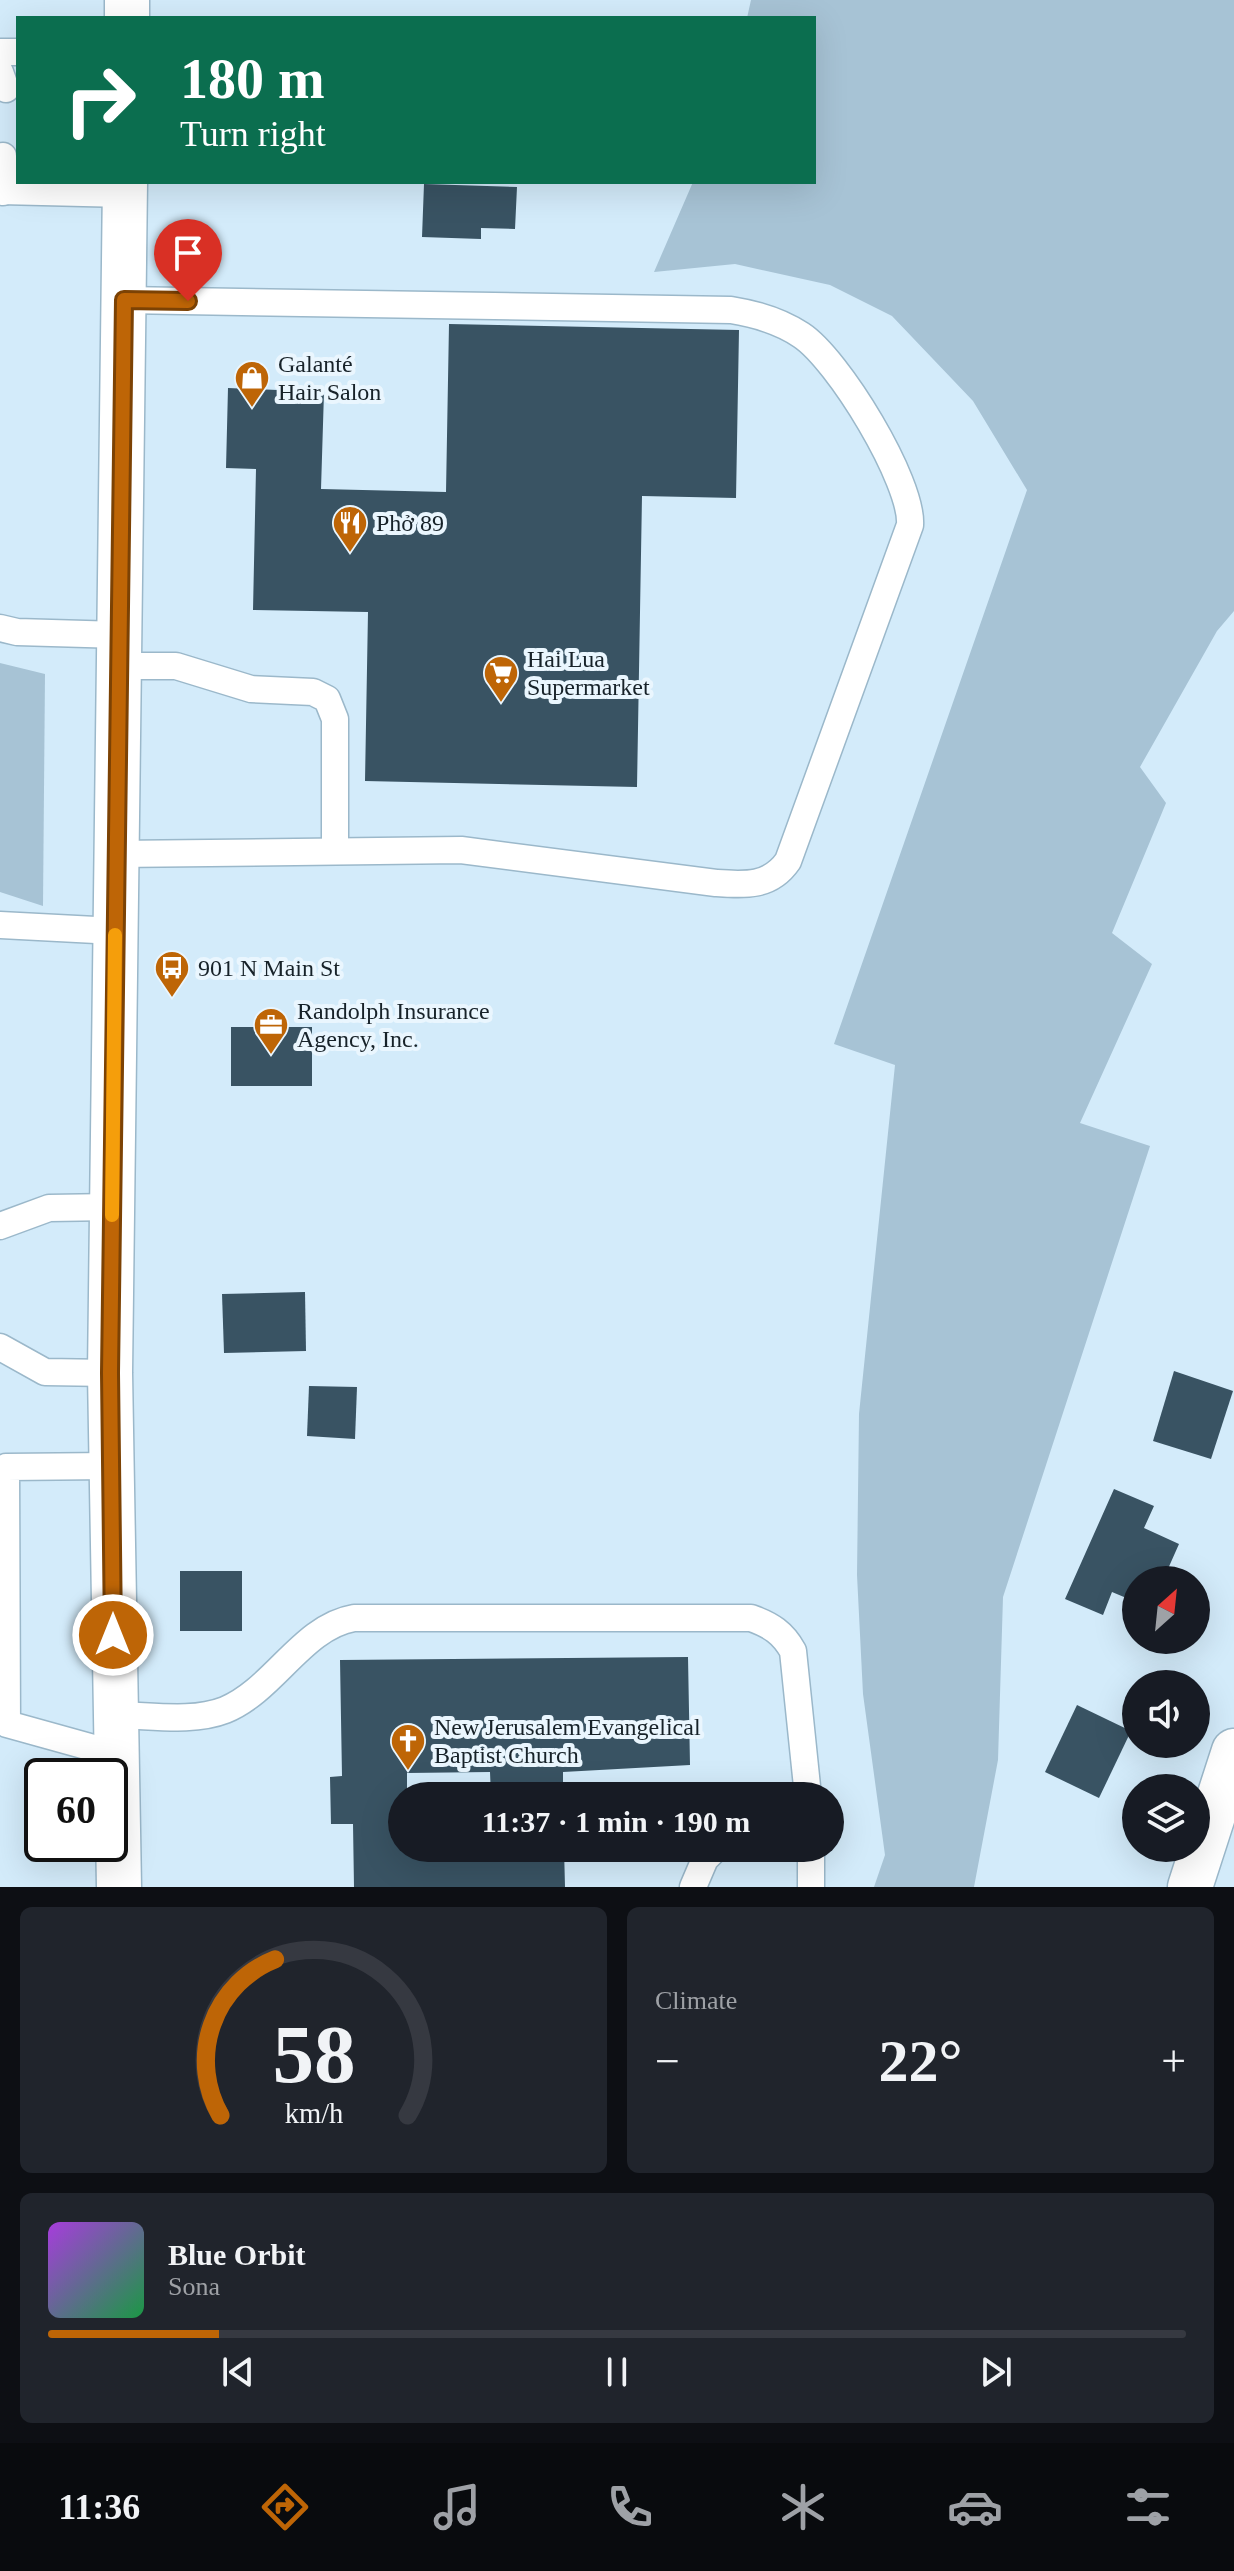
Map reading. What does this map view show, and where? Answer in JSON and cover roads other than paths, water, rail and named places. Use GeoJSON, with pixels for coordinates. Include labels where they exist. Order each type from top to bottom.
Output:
{"type":"FeatureCollection","features":[{"type":"Feature","properties":{"kind":"main road"},"geometry":{"type":"LineString","coordinates":[[119,1887],[110,1373],[125,188]]}},
{"type":"Feature","properties":{"kind":"main road"},"geometry":{"type":"LineString","coordinates":[[1190,1887],[1234,1751]]}},
{"type":"Feature","properties":{"kind":"lane"},"geometry":{"type":"LineString","coordinates":[[3,156],[2,191],[125,188]]}},
{"type":"Feature","properties":{"kind":"lane"},"geometry":{"type":"LineString","coordinates":[[116,854],[335,849],[461,850],[741,885],[771,878],[788,861],[905,540],[911,513],[896,473],[840,373],[803,336],[755,314],[731,310],[124,300]]}},
{"type":"Feature","properties":{"kind":"lane"},"geometry":{"type":"LineString","coordinates":[[0,628],[120,651],[251,689],[313,692],[327,699],[335,719],[335,849]]}},
{"type":"Feature","properties":{"kind":"lane"},"geometry":{"type":"LineString","coordinates":[[0,925],[115,931]]}},
{"type":"Feature","properties":{"kind":"lane"},"geometry":{"type":"LineString","coordinates":[[0,1226],[49,1208],[112,1207]]}},
{"type":"Feature","properties":{"kind":"lane"},"geometry":{"type":"LineString","coordinates":[[0,1347],[45,1372],[110,1373]]}},
{"type":"Feature","properties":{"kind":"lane"},"geometry":{"type":"LineString","coordinates":[[110,1466],[6,1467],[7,1724],[115,1734],[228,1709],[265,1683],[324,1630],[338,1621],[354,1618],[751,1618],[773,1627],[786,1638],[793,1651],[807,1782]]}},
{"type":"Feature","properties":{"kind":"lane"},"geometry":{"type":"LineString","coordinates":[[693,1887],[704,1862]]}},
{"type":"Feature","properties":{"kind":"lane"},"geometry":{"type":"LineString","coordinates":[[811,1862],[811,1887]]}},
{"type":"Feature","properties":{"kind":"place","name":"Galanté Hair Salon"},"geometry":{"type":"Point","coordinates":[252,409]}},
{"type":"Feature","properties":{"kind":"place","name":"Phở 89"},"geometry":{"type":"Point","coordinates":[350,554]}},
{"type":"Feature","properties":{"kind":"place","name":"Hai Lua Supermarket"},"geometry":{"type":"Point","coordinates":[501,704]}},
{"type":"Feature","properties":{"kind":"place","name":"901 N Main St"},"geometry":{"type":"Point","coordinates":[172,999]}},
{"type":"Feature","properties":{"kind":"place","name":"Randolph Insurance Agency, Inc."},"geometry":{"type":"Point","coordinates":[271,1056]}},
{"type":"Feature","properties":{"kind":"place","name":"New Jerusalem Evangelical Baptist Church"},"geometry":{"type":"Point","coordinates":[408,1772]}}]}
